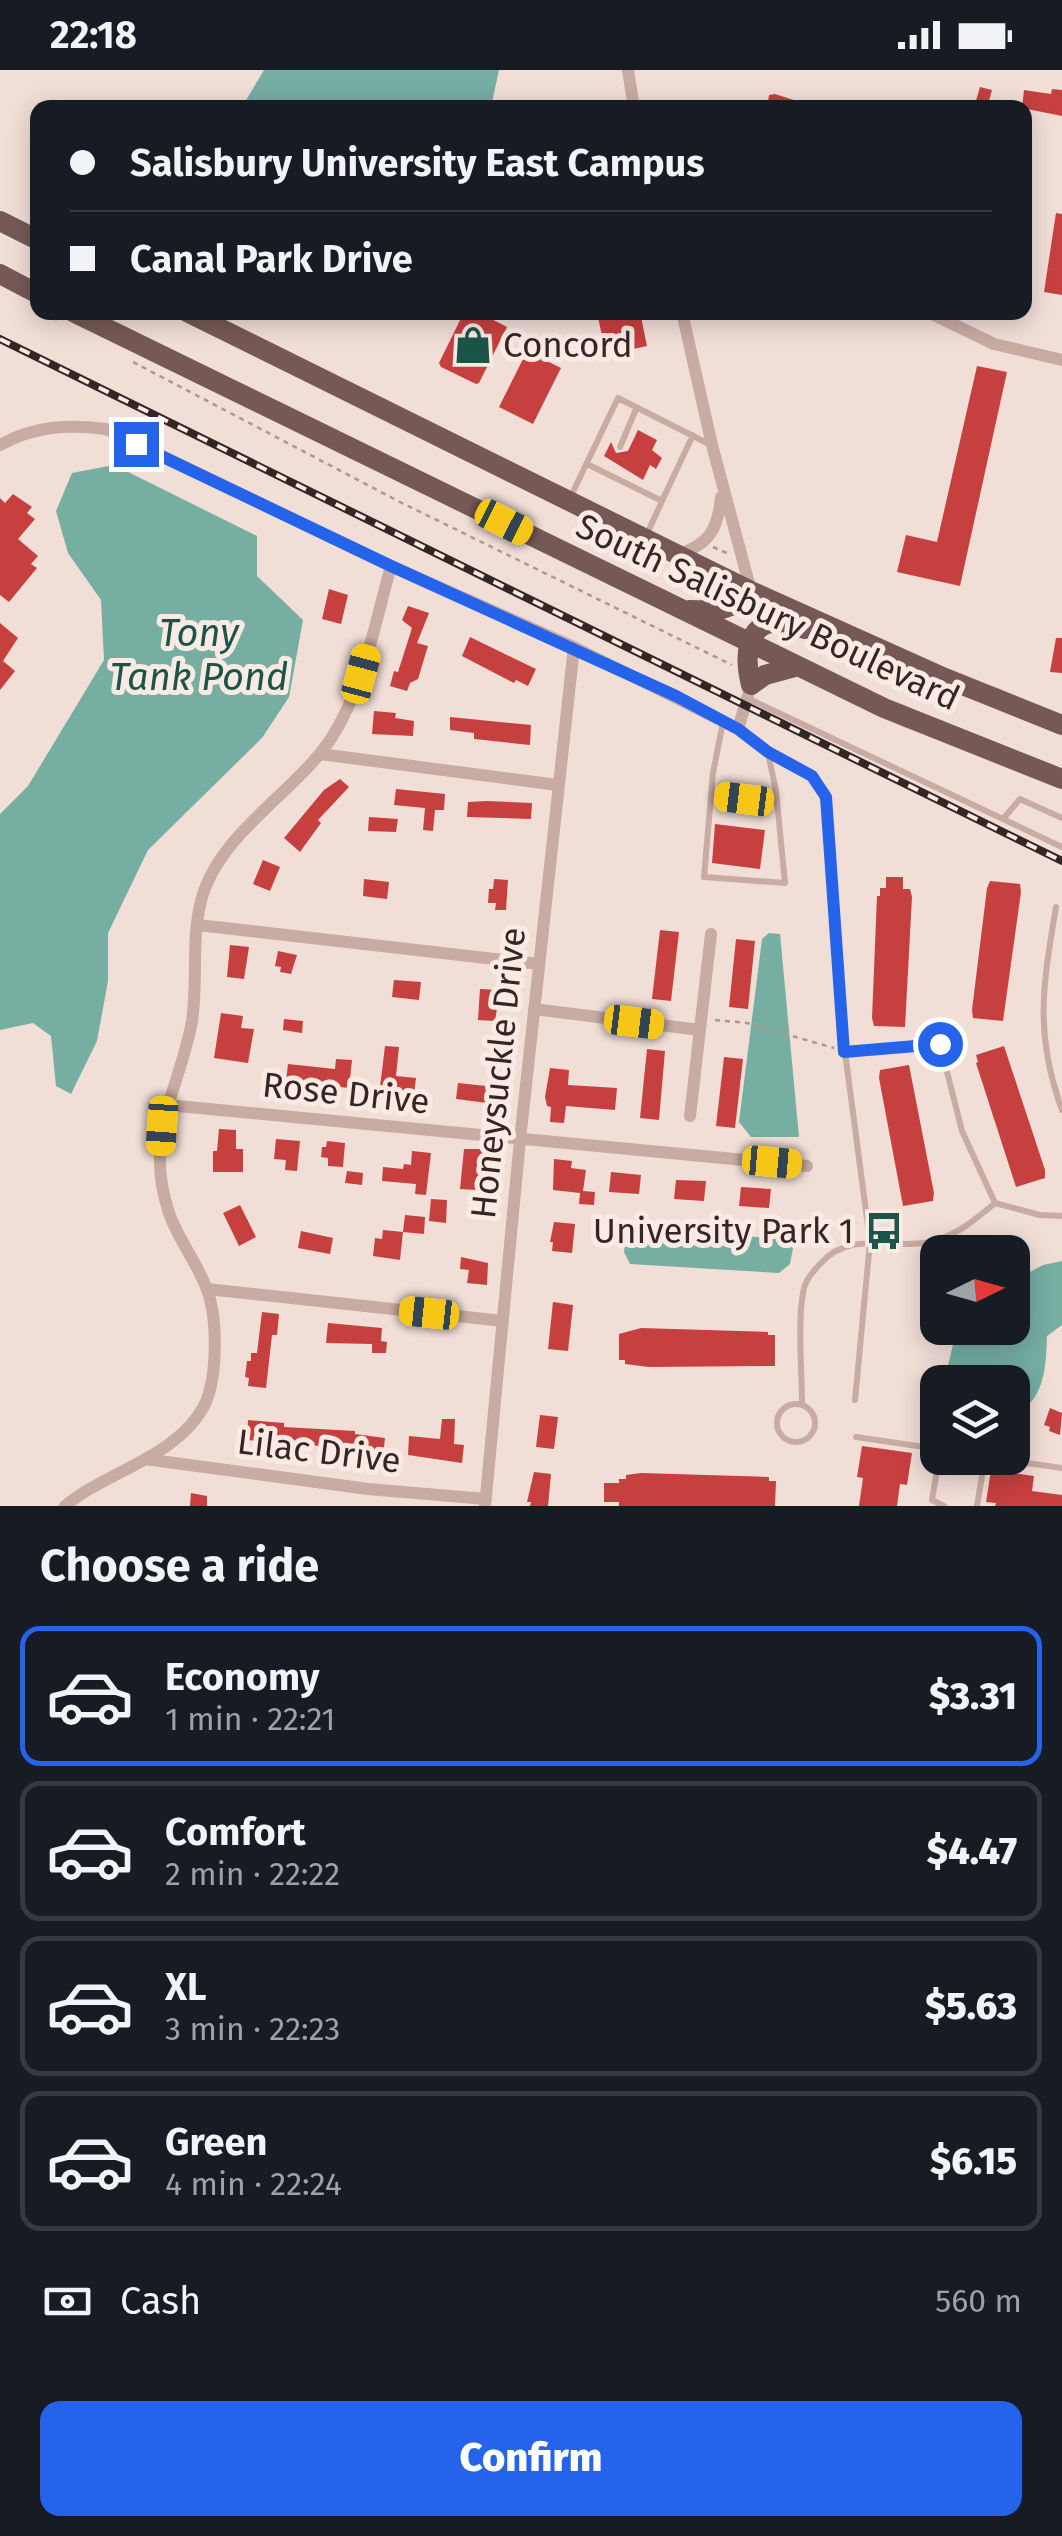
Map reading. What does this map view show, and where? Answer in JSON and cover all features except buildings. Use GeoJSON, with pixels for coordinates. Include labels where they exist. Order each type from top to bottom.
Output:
{"type":"FeatureCollection","features":[{"type":"Feature","properties":{"kind":"main road"},"geometry":{"type":"LineString","coordinates":[[0,221],[30,236]]}},
{"type":"Feature","properties":{"kind":"main road"},"geometry":{"type":"LineString","coordinates":[[0,274],[30,290]]}},
{"type":"Feature","properties":{"kind":"main road","name":"South Salisbury Boulevard"},"geometry":{"type":"LineString","coordinates":[[72,320],[884,708],[1062,779]]}},
{"type":"Feature","properties":{"kind":"main road","name":"South Salisbury Boulevard"},"geometry":{"type":"LineString","coordinates":[[203,320],[751,591],[1062,725]]}},
{"type":"Feature","properties":{"kind":"main road"},"geometry":{"type":"LineString","coordinates":[[682,610],[736,607],[751,591]]}},
{"type":"Feature","properties":{"kind":"main road"},"geometry":{"type":"LineString","coordinates":[[798,666],[748,682],[748,642],[764,624],[784,620],[837,643],[854,638]]}},
{"type":"Feature","properties":{"kind":"street"},"geometry":{"type":"LineString","coordinates":[[628,70],[633,100]]}},
{"type":"Feature","properties":{"kind":"street"},"geometry":{"type":"LineString","coordinates":[[684,320],[751,591]]}},
{"type":"Feature","properties":{"kind":"street"},"geometry":{"type":"LineString","coordinates":[[944,320],[994,344],[1062,360]]}},
{"type":"Feature","properties":{"kind":"street"},"geometry":{"type":"LineString","coordinates":[[0,445],[21,434],[57,426],[106,430],[391,566],[574,647],[738,729],[748,682]]}},
{"type":"Feature","properties":{"kind":"street"},"geometry":{"type":"LineString","coordinates":[[678,554],[697,549],[715,530],[722,485]]}},
{"type":"Feature","properties":{"kind":"street"},"geometry":{"type":"LineString","coordinates":[[65,1506],[187,1429],[210,1393],[214,1356],[207,1289],[182,1245],[163,1192],[160,1150],[166,1105],[191,1024],[201,901],[220,864],[270,802],[320,754],[344,718],[361,674],[391,566]]}},
{"type":"Feature","properties":{"kind":"street","name":"Honeysuckle Drive"},"geometry":{"type":"LineString","coordinates":[[486,1502],[520,1140],[574,647]]}},
{"type":"Feature","properties":{"kind":"street"},"geometry":{"type":"LineString","coordinates":[[320,754],[558,784]]}},
{"type":"Feature","properties":{"kind":"street"},"geometry":{"type":"LineString","coordinates":[[198,925],[539,964]]}},
{"type":"Feature","properties":{"kind":"street"},"geometry":{"type":"LineString","coordinates":[[690,1116],[711,934]]}},
{"type":"Feature","properties":{"kind":"street"},"geometry":{"type":"LineString","coordinates":[[534,1010],[700,1024]]}},
{"type":"Feature","properties":{"kind":"street","name":"Rose Drive"},"geometry":{"type":"LineString","coordinates":[[166,1105],[808,1166]]}},
{"type":"Feature","properties":{"kind":"street"},"geometry":{"type":"LineString","coordinates":[[207,1289],[503,1321]]}},
{"type":"Feature","properties":{"kind":"street","name":"Lilac Drive"},"geometry":{"type":"LineString","coordinates":[[145,1459],[486,1502]]}},
{"type":"Feature","properties":{"kind":"lane"},"geometry":{"type":"LineString","coordinates":[[570,500],[618,398],[712,446]]}},
{"type":"Feature","properties":{"kind":"lane"},"geometry":{"type":"LineString","coordinates":[[620,446],[637,407]]}},
{"type":"Feature","properties":{"kind":"lane"},"geometry":{"type":"LineString","coordinates":[[646,538],[693,435]]}},
{"type":"Feature","properties":{"kind":"lane"},"geometry":{"type":"LineString","coordinates":[[608,474],[613,461]]}},
{"type":"Feature","properties":{"kind":"lane"},"geometry":{"type":"LineString","coordinates":[[587,464],[662,501]]}},
{"type":"Feature","properties":{"kind":"lane"},"geometry":{"type":"LineString","coordinates":[[748,682],[1062,847]]}},
{"type":"Feature","properties":{"kind":"lane"},"geometry":{"type":"LineString","coordinates":[[723,721],[704,877],[784,883],[768,752]]}},
{"type":"Feature","properties":{"kind":"lane"},"geometry":{"type":"LineString","coordinates":[[738,729],[768,752],[812,776],[826,797],[844,1052],[870,1242],[854,1400]]}},
{"type":"Feature","properties":{"kind":"lane"},"geometry":{"type":"LineString","coordinates":[[711,795],[777,803]]}},
{"type":"Feature","properties":{"kind":"lane"},"geometry":{"type":"LineString","coordinates":[[1004,819],[1020,799],[1062,818]]}},
{"type":"Feature","properties":{"kind":"lane"},"geometry":{"type":"LineString","coordinates":[[1056,907],[1042,1010],[1044,1042],[1062,1110]]}},
{"type":"Feature","properties":{"kind":"lane"},"geometry":{"type":"LineString","coordinates":[[844,1052],[940,1044],[962,1131],[995,1203]]}},
{"type":"Feature","properties":{"kind":"lane"},"geometry":{"type":"LineString","coordinates":[[995,1203],[1040,1215],[1062,1216]]}},
{"type":"Feature","properties":{"kind":"lane"},"geometry":{"type":"LineString","coordinates":[[802,1404],[806,1284],[826,1256],[848,1243],[898,1245],[948,1237],[995,1203]]}},
{"type":"Feature","properties":{"kind":"lane"},"geometry":{"type":"LineString","coordinates":[[802,1404],[812,1411],[814,1429],[807,1439],[795,1442],[779,1433],[777,1421],[786,1406],[802,1404]]}},
{"type":"Feature","properties":{"kind":"lane"},"geometry":{"type":"LineString","coordinates":[[856,1437],[920,1446]]}},
{"type":"Feature","properties":{"kind":"lane"},"geometry":{"type":"LineString","coordinates":[[1030,1464],[1062,1468]]}},
{"type":"Feature","properties":{"kind":"lane"},"geometry":{"type":"LineString","coordinates":[[936,1475],[932,1500],[944,1506]]}},
{"type":"Feature","properties":{"kind":"lane"},"geometry":{"type":"LineString","coordinates":[[977,1506],[984,1475]]}},
{"type":"Feature","properties":{"kind":"path"},"geometry":{"type":"LineString","coordinates":[[123,356],[400,502],[728,665],[748,682]]}},
{"type":"Feature","properties":{"kind":"path"},"geometry":{"type":"LineString","coordinates":[[712,546],[735,557]]}},
{"type":"Feature","properties":{"kind":"path"},"geometry":{"type":"LineString","coordinates":[[700,1024],[747,1023],[844,1052]]}},
{"type":"Feature","properties":{"kind":"water"},"geometry":{"type":"Polygon","coordinates":[[[264,70],[499,70],[493,100],[246,100],[264,70]]]}},
{"type":"Feature","properties":{"kind":"water","name":"Tony Tank Pond"},"geometry":{"type":"Polygon","coordinates":[[[114,465],[257,536],[257,576],[303,620],[289,697],[262,738],[148,850],[108,933],[108,981],[97,1041],[71,1094],[56,1086],[51,1036],[33,1023],[0,1030],[0,814],[28,786],[104,660],[101,600],[68,553],[56,511],[72,473],[114,465]]]}},
{"type":"Feature","properties":{"kind":"water"},"geometry":{"type":"Polygon","coordinates":[[[769,933],[780,934],[799,1137],[751,1137],[739,1122],[762,939],[769,933]]]}},
{"type":"Feature","properties":{"kind":"water"},"geometry":{"type":"Polygon","coordinates":[[[644,1229],[784,1239],[793,1248],[790,1264],[779,1273],[630,1264],[624,1252],[626,1235],[644,1229]]]}},
{"type":"Feature","properties":{"kind":"water"},"geometry":{"type":"Polygon","coordinates":[[[1062,1261],[1062,1325],[1047,1336],[1042,1382],[1030,1403],[1030,1365],[948,1365],[953,1345],[1030,1345],[1030,1272],[1062,1261]]]}},
{"type":"Feature","properties":{"kind":"railway"},"geometry":{"type":"LineString","coordinates":[[0,339],[1062,861]]}},
{"type":"Feature","properties":{"kind":"place","name":"Concord"},"geometry":{"type":"Point","coordinates":[473,345]}},
{"type":"Feature","properties":{"kind":"place","name":"University Park 1"},"geometry":{"type":"Point","coordinates":[884,1231]}},
{"type":"Feature","properties":{"kind":"route"},"geometry":{"type":"LineString","coordinates":[[136,444],[676,696],[812,776],[826,797],[844,1052],[940,1044]]}}]}
